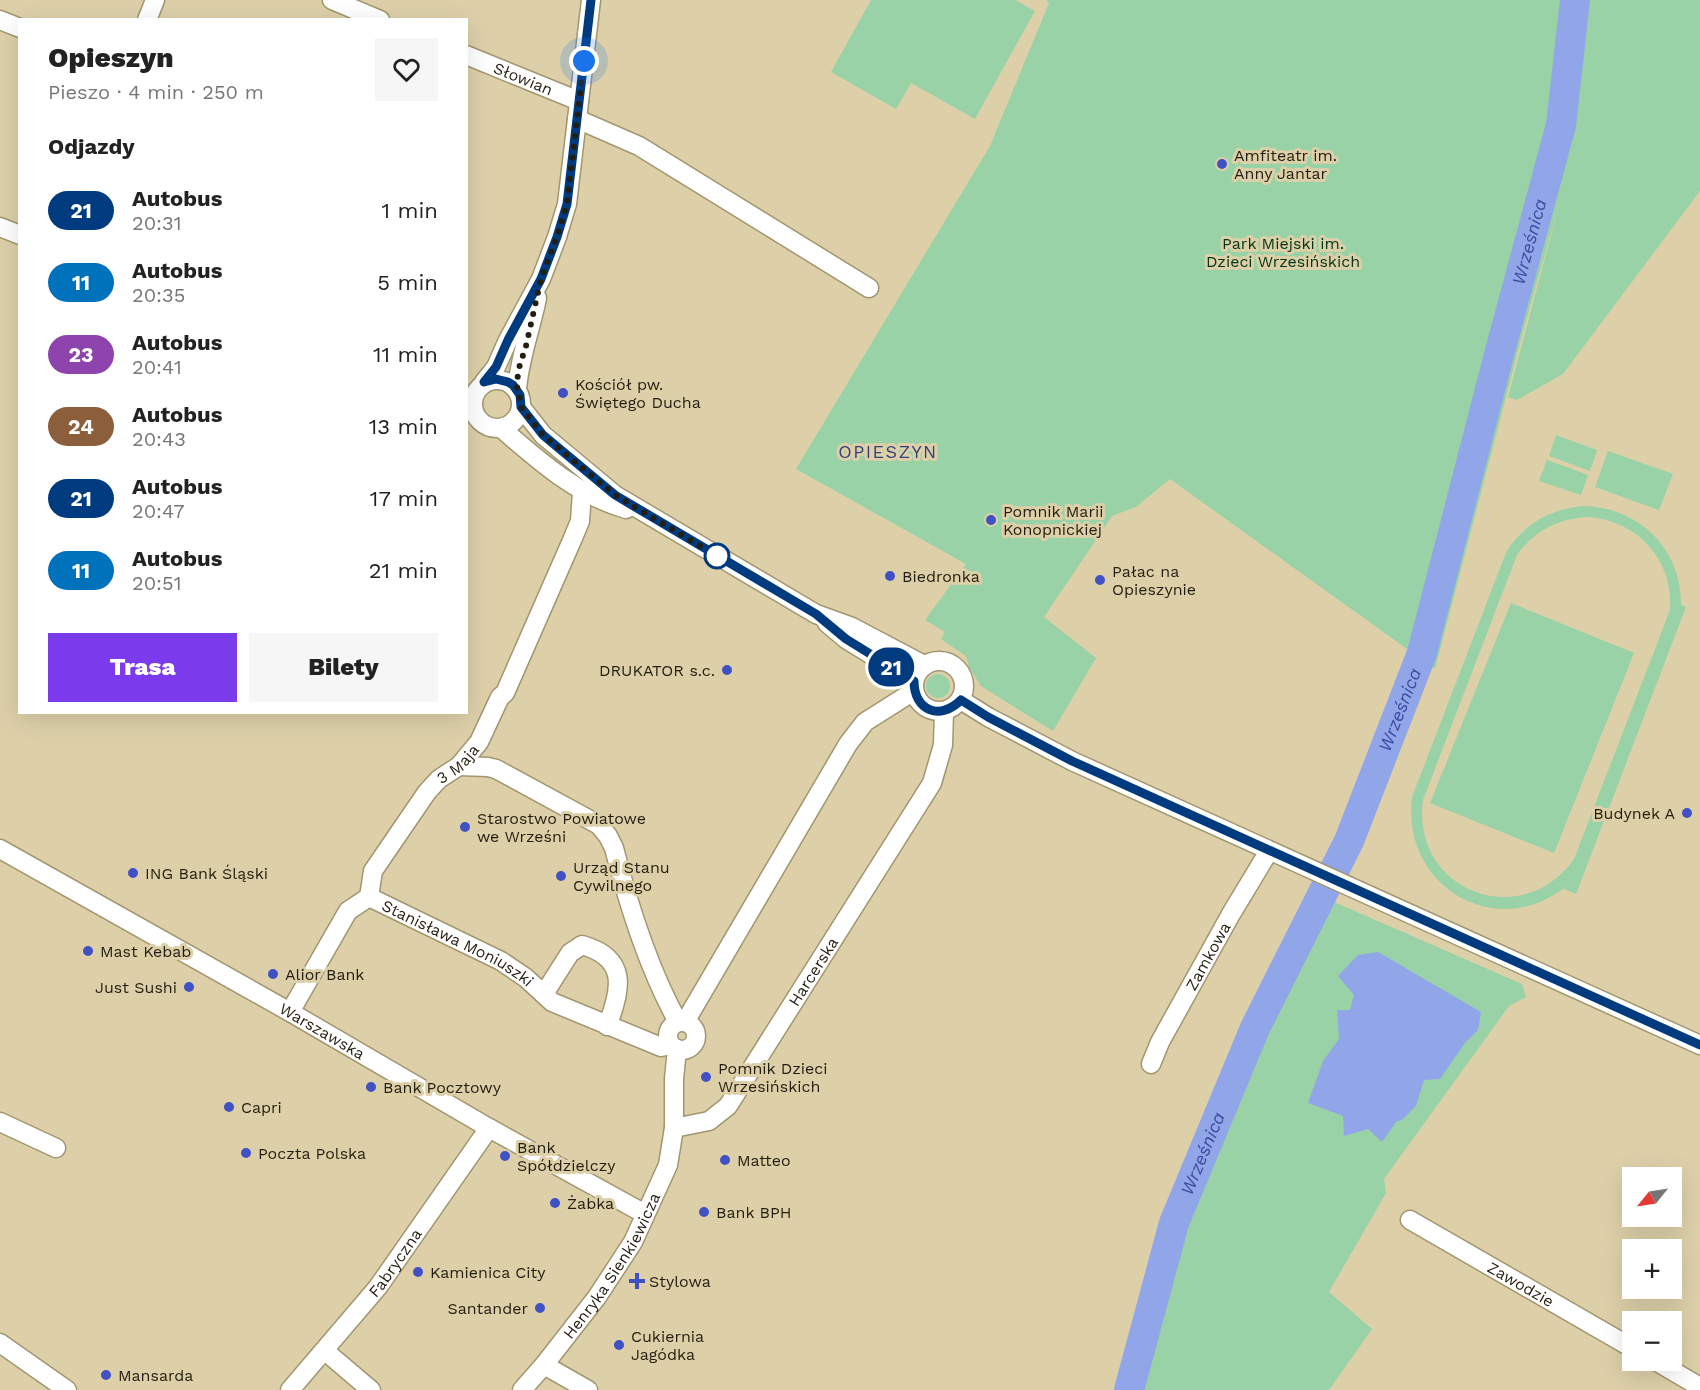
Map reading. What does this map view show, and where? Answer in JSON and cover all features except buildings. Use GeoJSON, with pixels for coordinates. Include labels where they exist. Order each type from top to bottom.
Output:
{"type":"FeatureCollection","features":[{"type":"Feature","properties":{"kind":"street"},"geometry":{"type":"LineString","coordinates":[[148,18],[155,0]]}},
{"type":"Feature","properties":{"kind":"street"},"geometry":{"type":"LineString","coordinates":[[332,0],[375,18]]}},
{"type":"Feature","properties":{"kind":"street"},"geometry":{"type":"LineString","coordinates":[[541,279],[518,371],[519,398],[512,423],[501,428],[494,428],[483,424],[469,402],[496,367],[541,279],[557,237],[567,204],[591,0]]}},
{"type":"Feature","properties":{"kind":"street"},"geometry":{"type":"LineString","coordinates":[[0,20],[18,27]]}},
{"type":"Feature","properties":{"kind":"street","name":"Słowian"},"geometry":{"type":"LineString","coordinates":[[468,56],[578,110],[869,288]]}},
{"type":"Feature","properties":{"kind":"street"},"geometry":{"type":"LineString","coordinates":[[0,227],[18,234]]}},
{"type":"Feature","properties":{"kind":"street"},"geometry":{"type":"LineString","coordinates":[[484,382],[490,380],[508,382],[543,435],[615,495],[816,614],[846,639],[914,686]]}},
{"type":"Feature","properties":{"kind":"street"},"geometry":{"type":"LineString","coordinates":[[501,428],[538,460],[582,492],[609,504],[649,516]]}},
{"type":"Feature","properties":{"kind":"street","name":"3 Maja"},"geometry":{"type":"LineString","coordinates":[[369,897],[373,871],[415,809],[440,779],[459,766],[479,742],[500,696],[505,693],[580,521],[582,492]]}},
{"type":"Feature","properties":{"kind":"street"},"geometry":{"type":"LineString","coordinates":[[816,614],[852,627],[924,664]]}},
{"type":"Feature","properties":{"kind":"street"},"geometry":{"type":"LineString","coordinates":[[933,660],[944,660],[953,664],[960,671],[964,680],[964,690],[961,700],[954,707],[944,711],[934,711],[925,708],[918,701],[914,686],[917,672],[924,664],[933,660]]}},
{"type":"Feature","properties":{"kind":"street"},"geometry":{"type":"LineString","coordinates":[[682,1022],[848,744],[865,722],[914,686]]}},
{"type":"Feature","properties":{"kind":"street"},"geometry":{"type":"LineString","coordinates":[[961,700],[988,717],[1072,761],[1700,1045]]}},
{"type":"Feature","properties":{"kind":"street","name":"Harcerska"},"geometry":{"type":"LineString","coordinates":[[674,1128],[709,1121],[728,1106],[933,783],[943,745],[944,711]]}},
{"type":"Feature","properties":{"kind":"street"},"geometry":{"type":"LineString","coordinates":[[459,766],[480,766],[496,770],[599,825],[608,836],[614,848],[638,928],[666,1000],[682,1022],[694,1028],[696,1035],[695,1041],[688,1049],[674,1047],[674,1128]]}},
{"type":"Feature","properties":{"kind":"street","name":"Warszawska"},"geometry":{"type":"LineString","coordinates":[[0,849],[290,1012],[489,1128],[645,1214]]}},
{"type":"Feature","properties":{"kind":"street","name":"Zamkowa"},"geometry":{"type":"LineString","coordinates":[[1151,1064],[1226,924],[1269,851]]}},
{"type":"Feature","properties":{"kind":"street"},"geometry":{"type":"LineString","coordinates":[[290,1012],[348,911],[369,897]]}},
{"type":"Feature","properties":{"kind":"street","name":"Stanisława Moniuszki"},"geometry":{"type":"LineString","coordinates":[[369,897],[501,961],[526,978],[552,1002],[661,1047],[674,1047]]}},
{"type":"Feature","properties":{"kind":"street","name":"Stanisława Moniuszki"},"geometry":{"type":"LineString","coordinates":[[544,994],[570,953],[582,945],[597,949],[613,962],[620,979],[617,997],[607,1026]]}},
{"type":"Feature","properties":{"kind":"street"},"geometry":{"type":"LineString","coordinates":[[0,1122],[56,1148]]}},
{"type":"Feature","properties":{"kind":"street","name":"Fabryczna"},"geometry":{"type":"LineString","coordinates":[[290,1390],[378,1287],[489,1128]]}},
{"type":"Feature","properties":{"kind":"street","name":"Henryka Sienkiewicza"},"geometry":{"type":"LineString","coordinates":[[522,1390],[597,1297],[633,1242],[668,1166],[674,1128]]}},
{"type":"Feature","properties":{"kind":"street","name":"Zawodzie"},"geometry":{"type":"LineString","coordinates":[[1410,1220],[1622,1342]]}},
{"type":"Feature","properties":{"kind":"street"},"geometry":{"type":"LineString","coordinates":[[0,1343],[67,1390]]}},
{"type":"Feature","properties":{"kind":"street"},"geometry":{"type":"LineString","coordinates":[[325,1351],[371,1390]]}},
{"type":"Feature","properties":{"kind":"street"},"geometry":{"type":"LineString","coordinates":[[544,1365],[588,1390]]}},
{"type":"Feature","properties":{"kind":"street"},"geometry":{"type":"LineString","coordinates":[[1673,1371],[1700,1387]]}},
{"type":"Feature","properties":{"kind":"green space"},"geometry":{"type":"Polygon","coordinates":[[[871,0],[1015,0],[1035,11],[975,119],[911,83],[896,109],[831,72],[871,0]]]}},
{"type":"Feature","properties":{"kind":"green space","name":"Park Miejski im. Dzieci Wrzesińskich"},"geometry":{"type":"Polygon","coordinates":[[[1046,0],[1587,0],[1587,27],[1590,0],[1700,0],[1700,191],[1563,374],[1517,400],[1508,397],[1563,190],[1523,332],[1435,669],[1170,479],[1136,507],[1112,516],[1044,617],[1096,658],[1053,731],[981,686],[969,667],[966,656],[941,639],[945,632],[925,620],[966,564],[796,469],[990,146],[1049,3],[1046,0]]]}},
{"type":"Feature","properties":{"kind":"green space"},"geometry":{"type":"Polygon","coordinates":[[[1556,435],[1597,450],[1590,471],[1549,456],[1556,435]]]}},
{"type":"Feature","properties":{"kind":"green space"},"geometry":{"type":"Polygon","coordinates":[[[1608,451],[1673,474],[1659,510],[1595,487],[1608,451]]]}},
{"type":"Feature","properties":{"kind":"green space"},"geometry":{"type":"Polygon","coordinates":[[[1547,460],[1588,475],[1581,495],[1539,481],[1547,460]]]}},
{"type":"Feature","properties":{"kind":"green space"},"geometry":{"type":"Polygon","coordinates":[[[1573,507],[1605,509],[1623,515],[1640,524],[1654,536],[1666,550],[1674,567],[1681,605],[1686,607],[1576,894],[1564,888],[1537,903],[1509,909],[1482,906],[1457,895],[1437,878],[1421,856],[1412,828],[1412,797],[1507,550],[1514,540],[1531,525],[1551,514],[1573,507]],[[1586,517],[1565,520],[1539,533],[1517,555],[1423,800],[1424,832],[1434,858],[1452,878],[1474,891],[1500,897],[1527,894],[1552,881],[1574,859],[1670,610],[1670,591],[1666,574],[1648,545],[1621,525],[1604,519],[1586,517]]]}},
{"type":"Feature","properties":{"kind":"green space"},"geometry":{"type":"Polygon","coordinates":[[[1511,603],[1634,653],[1554,853],[1430,803],[1511,603]]]}},
{"type":"Feature","properties":{"kind":"green space"},"geometry":{"type":"Polygon","coordinates":[[[938,674],[947,677],[950,686],[947,695],[938,698],[929,695],[926,686],[929,677],[938,674]]]}},
{"type":"Feature","properties":{"kind":"green space"},"geometry":{"type":"Polygon","coordinates":[[[1325,898],[1522,984],[1526,997],[1509,1006],[1384,1179],[1386,1193],[1329,1292],[1372,1329],[1329,1390],[1137,1390],[1181,1227],[1325,898]]]}},
{"type":"Feature","properties":{"kind":"water"},"geometry":{"type":"Polygon","coordinates":[[[1378,952],[1481,1012],[1478,1030],[1465,1043],[1440,1079],[1424,1080],[1416,1106],[1403,1119],[1396,1122],[1382,1142],[1368,1129],[1344,1136],[1343,1116],[1308,1103],[1323,1061],[1339,1039],[1337,1010],[1350,1010],[1354,995],[1338,976],[1358,955],[1378,952]]]}},
{"type":"Feature","properties":{"kind":"waterway","name":"Wrześnica"},"geometry":{"type":"LineString","coordinates":[[1129,1390],[1174,1223],[1255,1028],[1349,841],[1422,653],[1561,125],[1575,0]]}},
{"type":"Feature","properties":{"kind":"bus line","name":"21"},"geometry":{"type":"LineString","coordinates":[[591,0],[567,204],[541,279],[496,367],[484,382],[496,379],[513,385],[520,395],[521,407],[543,435],[615,495],[816,614],[846,639],[914,681],[914,691],[918,701],[925,708],[944,711],[954,707],[961,700],[988,717],[1072,761],[1700,1045]]}},
{"type":"Feature","properties":{"kind":"place","name":"Amfiteatr im. Anny Jantar"},"geometry":{"type":"Point","coordinates":[1222,164]}},
{"type":"Feature","properties":{"kind":"place","name":"Kościół pw. Świętego Ducha"},"geometry":{"type":"Point","coordinates":[563,393]}},
{"type":"Feature","properties":{"kind":"place","name":"Pomnik Marii Konopnickiej"},"geometry":{"type":"Point","coordinates":[991,520]}},
{"type":"Feature","properties":{"kind":"place","name":"Biedronka"},"geometry":{"type":"Point","coordinates":[890,576]}},
{"type":"Feature","properties":{"kind":"place","name":"Pałac na Opieszynie"},"geometry":{"type":"Point","coordinates":[1100,580]}},
{"type":"Feature","properties":{"kind":"place","name":"DRUKATOR s.c."},"geometry":{"type":"Point","coordinates":[727,670]}},
{"type":"Feature","properties":{"kind":"place","name":"Budynek A"},"geometry":{"type":"Point","coordinates":[1687,813]}},
{"type":"Feature","properties":{"kind":"place","name":"Starostwo Powiatowe we Wrześni"},"geometry":{"type":"Point","coordinates":[465,827]}},
{"type":"Feature","properties":{"kind":"place","name":"ING Bank Śląski"},"geometry":{"type":"Point","coordinates":[133,873]}},
{"type":"Feature","properties":{"kind":"place","name":"Urząd Stanu Cywilnego"},"geometry":{"type":"Point","coordinates":[561,876]}},
{"type":"Feature","properties":{"kind":"place","name":"Mast Kebab"},"geometry":{"type":"Point","coordinates":[88,951]}},
{"type":"Feature","properties":{"kind":"place","name":"Alior Bank"},"geometry":{"type":"Point","coordinates":[273,974]}},
{"type":"Feature","properties":{"kind":"place","name":"Just Sushi"},"geometry":{"type":"Point","coordinates":[189,987]}},
{"type":"Feature","properties":{"kind":"place","name":"Pomnik Dzieci Wrzesińskich"},"geometry":{"type":"Point","coordinates":[706,1077]}},
{"type":"Feature","properties":{"kind":"place","name":"Bank Pocztowy"},"geometry":{"type":"Point","coordinates":[371,1087]}},
{"type":"Feature","properties":{"kind":"place","name":"Capri"},"geometry":{"type":"Point","coordinates":[229,1107]}},
{"type":"Feature","properties":{"kind":"place","name":"Poczta Polska"},"geometry":{"type":"Point","coordinates":[246,1153]}},
{"type":"Feature","properties":{"kind":"place","name":"Bank Spółdzielczy"},"geometry":{"type":"Point","coordinates":[505,1156]}},
{"type":"Feature","properties":{"kind":"place","name":"Matteo"},"geometry":{"type":"Point","coordinates":[725,1160]}},
{"type":"Feature","properties":{"kind":"place","name":"Żabka"},"geometry":{"type":"Point","coordinates":[555,1203]}},
{"type":"Feature","properties":{"kind":"place","name":"Bank BPH"},"geometry":{"type":"Point","coordinates":[704,1212]}},
{"type":"Feature","properties":{"kind":"place","name":"Kamienica City"},"geometry":{"type":"Point","coordinates":[418,1272]}},
{"type":"Feature","properties":{"kind":"place","name":"Stylowa"},"geometry":{"type":"Point","coordinates":[637,1281]}},
{"type":"Feature","properties":{"kind":"place","name":"Santander"},"geometry":{"type":"Point","coordinates":[540,1308]}},
{"type":"Feature","properties":{"kind":"place","name":"Cukiernia Jagódka"},"geometry":{"type":"Point","coordinates":[619,1345]}},
{"type":"Feature","properties":{"kind":"place","name":"Mansarda"},"geometry":{"type":"Point","coordinates":[106,1375]}},
{"type":"Feature","properties":{"kind":"district","name":"OPIESZYN"},"geometry":{"type":"Point","coordinates":[888,452]}},
{"type":"Feature","properties":{"kind":"route"},"geometry":{"type":"LineString","coordinates":[[584,61],[567,204],[541,279],[534,315],[518,371],[517,390],[521,407],[543,435],[615,495],[717,556]]}}]}
